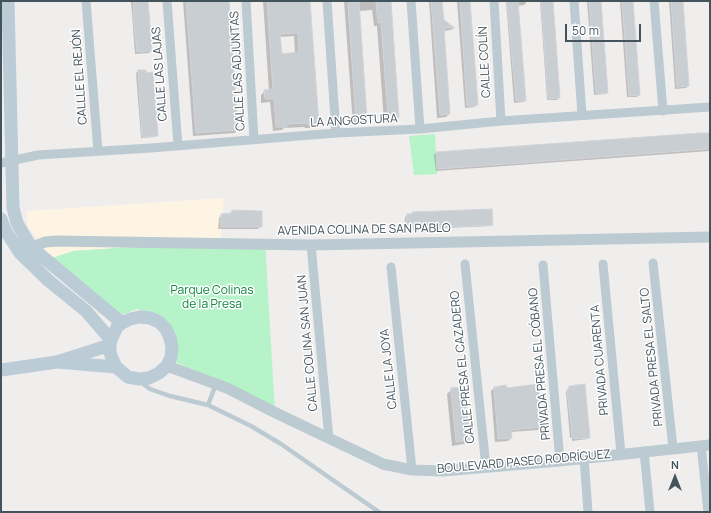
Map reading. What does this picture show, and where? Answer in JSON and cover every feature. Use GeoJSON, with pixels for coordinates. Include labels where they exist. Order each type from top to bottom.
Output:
{"type":"FeatureCollection","features":[{"type":"Feature","properties":{"kind":"main road"},"geometry":{"type":"LineString","coordinates":[[8,1],[5,38],[6,162],[14,215],[22,234],[26,250],[49,281],[86,311],[110,343]]}},
{"type":"Feature","properties":{"kind":"main road"},"geometry":{"type":"LineString","coordinates":[[1,219],[5,230],[26,250],[122,323]]}},
{"type":"Feature","properties":{"kind":"main road"},"geometry":{"type":"LineString","coordinates":[[130,318],[150,318],[159,322],[166,329],[172,347],[171,357],[167,366],[159,374],[139,379],[128,376],[116,367],[110,353],[110,343],[118,327],[122,323],[130,318]]}},
{"type":"Feature","properties":{"kind":"main road"},"geometry":{"type":"LineString","coordinates":[[1,370],[56,362],[110,343]]}},
{"type":"Feature","properties":{"kind":"main road"},"geometry":{"type":"LineString","coordinates":[[56,362],[116,367]]}},
{"type":"Feature","properties":{"kind":"street","name":"CALLLE EL REJÓN"},"geometry":{"type":"LineString","coordinates":[[86,1],[98,151]]}},
{"type":"Feature","properties":{"kind":"street","name":"CALLE LAS LAJAS"},"geometry":{"type":"LineString","coordinates":[[167,1],[178,146]]}},
{"type":"Feature","properties":{"kind":"street","name":"CALLE LAS ADJUNTAS"},"geometry":{"type":"LineString","coordinates":[[246,1],[254,140]]}},
{"type":"Feature","properties":{"kind":"street"},"geometry":{"type":"LineString","coordinates":[[327,1],[336,134]]}},
{"type":"Feature","properties":{"kind":"street"},"geometry":{"type":"LineString","coordinates":[[411,1],[420,129]]}},
{"type":"Feature","properties":{"kind":"street","name":"CALLE COLÍN"},"geometry":{"type":"LineString","coordinates":[[494,1],[500,121]]}},
{"type":"Feature","properties":{"kind":"street"},"geometry":{"type":"LineString","coordinates":[[574,1],[582,115]]}},
{"type":"Feature","properties":{"kind":"street"},"geometry":{"type":"LineString","coordinates":[[654,1],[664,111]]}},
{"type":"Feature","properties":{"kind":"street","name":"LA ANGOSTURA"},"geometry":{"type":"LineString","coordinates":[[6,162],[38,154],[178,146],[420,129],[500,121],[710,107]]}},
{"type":"Feature","properties":{"kind":"street","name":"AVENIDA COLINA DE SAN PABLO"},"geometry":{"type":"LineString","coordinates":[[26,250],[45,242],[56,241],[311,245],[710,237]]}},
{"type":"Feature","properties":{"kind":"street","name":"CALLE COLINA SAN JUAN"},"geometry":{"type":"LineString","coordinates":[[311,245],[329,439]]}},
{"type":"Feature","properties":{"kind":"street","name":"PRIVADA PRESA EL SALTO"},"geometry":{"type":"LineString","coordinates":[[654,263],[674,448]]}},
{"type":"Feature","properties":{"kind":"street","name":"CALLE PRESA EL CAZADERO"},"geometry":{"type":"LineString","coordinates":[[465,264],[486,467]]}},
{"type":"Feature","properties":{"kind":"street","name":"PRIVADA CUARENTA"},"geometry":{"type":"LineString","coordinates":[[603,264],[621,454]]}},
{"type":"Feature","properties":{"kind":"street","name":"PRIVADA PRESA EL CÓBANO"},"geometry":{"type":"LineString","coordinates":[[543,265],[560,460]]}},
{"type":"Feature","properties":{"kind":"street","name":"CALLE LA JOYA"},"geometry":{"type":"LineString","coordinates":[[391,267],[412,470]]}},
{"type":"Feature","properties":{"kind":"street","name":"BOULEVARD PASEO RODRÍGUEZ"},"geometry":{"type":"LineString","coordinates":[[167,366],[227,388],[383,464],[412,470],[443,471],[706,445]]}},
{"type":"Feature","properties":{"kind":"street"},"geometry":{"type":"LineString","coordinates":[[706,445],[708,512]]}},
{"type":"Feature","properties":{"kind":"street"},"geometry":{"type":"LineString","coordinates":[[644,451],[650,512]]}},
{"type":"Feature","properties":{"kind":"street"},"geometry":{"type":"LineString","coordinates":[[584,458],[588,512]]}},
{"type":"Feature","properties":{"kind":"lane"},"geometry":{"type":"LineString","coordinates":[[139,379],[150,389],[170,396],[208,404],[251,426],[281,444],[379,512]]}},
{"type":"Feature","properties":{"kind":"lane"},"geometry":{"type":"LineString","coordinates":[[208,404],[216,384]]}},
{"type":"Feature","properties":{"kind":"shaded area"},"geometry":{"type":"Polygon","coordinates":[[[224,198],[220,241],[73,251],[52,258],[28,227],[26,211],[224,198]]]}},
{"type":"Feature","properties":{"kind":"green space"},"geometry":{"type":"Polygon","coordinates":[[[435,134],[437,174],[414,175],[409,136],[435,134]]]}},
{"type":"Feature","properties":{"kind":"green space","name":"Parque Colinas de la Presa"},"geometry":{"type":"Polygon","coordinates":[[[220,241],[265,241],[275,413],[166,357],[169,336],[158,317],[137,309],[116,317],[52,258],[73,251],[220,241]]]}},
{"type":"Feature","properties":{"kind":"building"},"geometry":{"type":"Polygon","coordinates":[[[134,1],[148,1],[152,51],[137,52],[133,15],[134,1]]]}},
{"type":"Feature","properties":{"kind":"building"},"geometry":{"type":"Polygon","coordinates":[[[186,1],[229,1],[238,130],[196,133],[186,1]]]}},
{"type":"Feature","properties":{"kind":"building"},"geometry":{"type":"Polygon","coordinates":[[[267,1],[310,1],[319,124],[286,124],[287,127],[276,127],[274,99],[265,99],[264,90],[273,89],[267,1]],[[298,33],[280,34],[282,54],[299,52],[298,33]]]}},
{"type":"Feature","properties":{"kind":"building"},"geometry":{"type":"Polygon","coordinates":[[[376,1],[391,1],[399,118],[389,119],[388,117],[381,22],[378,23],[376,1]]]}},
{"type":"Feature","properties":{"kind":"building"},"geometry":{"type":"Polygon","coordinates":[[[431,1],[442,1],[444,20],[455,28],[444,28],[450,114],[440,115],[431,1]]]}},
{"type":"Feature","properties":{"kind":"building"},"geometry":{"type":"Polygon","coordinates":[[[460,1],[470,1],[478,105],[467,106],[460,1]]]}},
{"type":"Feature","properties":{"kind":"building"},"geometry":{"type":"Polygon","coordinates":[[[507,1],[518,1],[526,101],[516,101],[507,1]]]}},
{"type":"Feature","properties":{"kind":"building"},"geometry":{"type":"Polygon","coordinates":[[[541,1],[553,1],[560,98],[548,99],[541,1]]]}},
{"type":"Feature","properties":{"kind":"building"},"geometry":{"type":"Polygon","coordinates":[[[589,1],[601,1],[608,93],[596,94],[589,1]]]}},
{"type":"Feature","properties":{"kind":"building"},"geometry":{"type":"Polygon","coordinates":[[[622,1],[633,1],[640,95],[629,96],[622,1]]]}},
{"type":"Feature","properties":{"kind":"building"},"geometry":{"type":"Polygon","coordinates":[[[671,1],[683,1],[689,86],[677,87],[671,1]]]}},
{"type":"Feature","properties":{"kind":"building"},"geometry":{"type":"Polygon","coordinates":[[[359,2],[367,120],[356,121],[348,3],[359,2]]]}},
{"type":"Feature","properties":{"kind":"building"},"geometry":{"type":"Polygon","coordinates":[[[138,70],[146,70],[146,73],[153,72],[158,136],[142,137],[138,70]]]}},
{"type":"Feature","properties":{"kind":"building"},"geometry":{"type":"Polygon","coordinates":[[[710,133],[710,149],[437,169],[436,152],[710,133]]]}},
{"type":"Feature","properties":{"kind":"building"},"geometry":{"type":"Polygon","coordinates":[[[492,209],[493,225],[405,229],[407,214],[412,214],[412,212],[492,209]]]}},
{"type":"Feature","properties":{"kind":"building"},"geometry":{"type":"Polygon","coordinates":[[[232,210],[262,211],[262,227],[221,227],[221,214],[232,213],[232,210]]]}},
{"type":"Feature","properties":{"kind":"building"},"geometry":{"type":"Polygon","coordinates":[[[538,384],[542,427],[511,430],[512,438],[498,439],[494,387],[506,385],[507,388],[538,384]]]}},
{"type":"Feature","properties":{"kind":"building"},"geometry":{"type":"Polygon","coordinates":[[[585,384],[590,438],[574,439],[574,436],[572,436],[567,389],[569,389],[569,386],[585,384]]]}},
{"type":"Feature","properties":{"kind":"building"},"geometry":{"type":"Polygon","coordinates":[[[464,387],[470,438],[469,440],[456,442],[451,388],[464,387]]]}}]}
